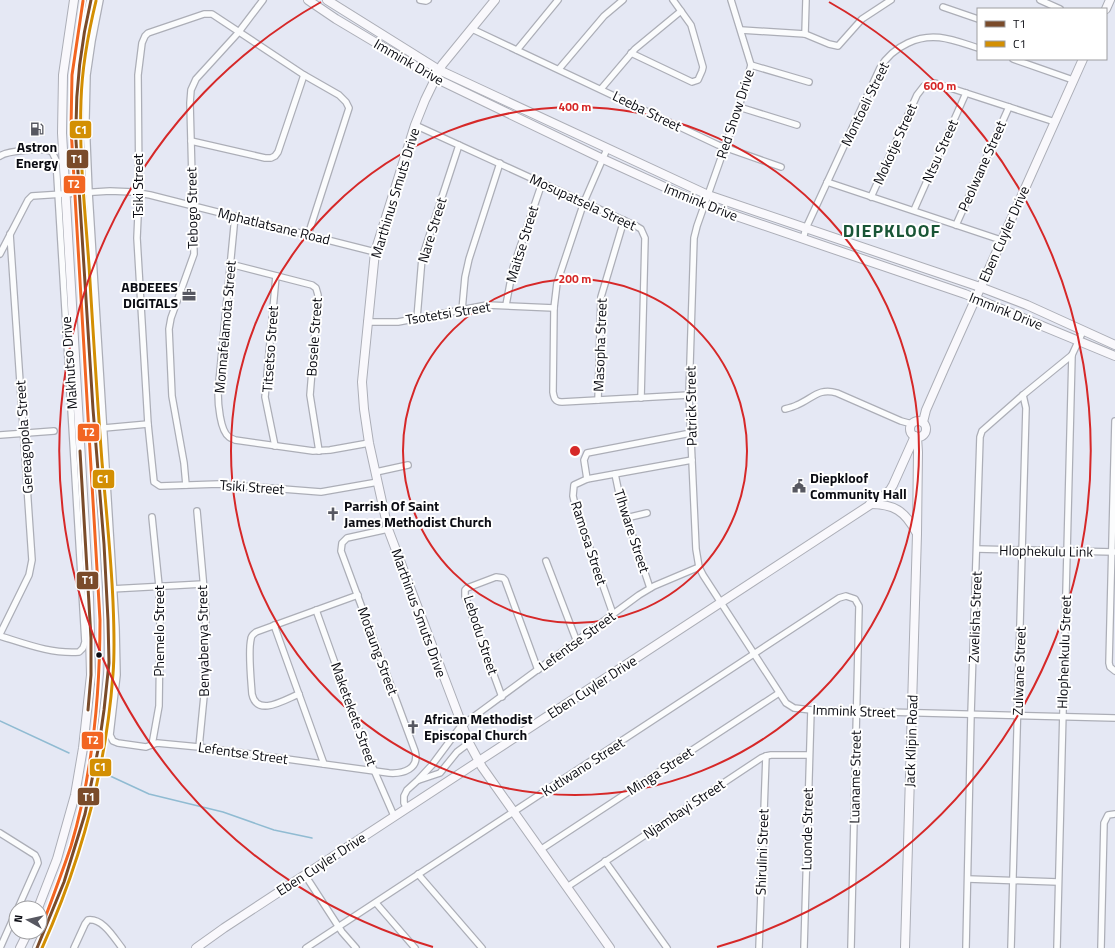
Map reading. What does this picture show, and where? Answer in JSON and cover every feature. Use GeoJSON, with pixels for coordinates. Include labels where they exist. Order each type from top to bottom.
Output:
{"type":"FeatureCollection","features":[{"type":"Feature","properties":{"kind":"main road"},"geometry":{"type":"LineString","coordinates":[[41,900],[57,859],[75,795],[83,748],[90,675],[89,597],[62,194],[63,74],[74,0]]}},
{"type":"Feature","properties":{"kind":"main road"},"geometry":{"type":"LineString","coordinates":[[37,948],[56,904],[84,822],[95,769],[108,674],[110,589],[79,192],[76,101],[83,37],[91,0]]}},
{"type":"Feature","properties":{"kind":"main road","name":"Immink Drive"},"geometry":{"type":"LineString","coordinates":[[308,0],[319,3],[435,78],[603,159],[704,205],[975,298],[1115,356]]}},
{"type":"Feature","properties":{"kind":"main road","name":"Immink Drive"},"geometry":{"type":"LineString","coordinates":[[327,0],[439,70],[708,195],[980,287],[1027,305],[1115,345]]}},
{"type":"Feature","properties":{"kind":"main road","name":"Marthinus Smuts Drive"},"geometry":{"type":"LineString","coordinates":[[496,0],[439,70],[415,125],[375,252],[362,382],[364,409],[369,443],[388,529],[461,726],[479,761],[610,948]]}},
{"type":"Feature","properties":{"kind":"main road","name":"Eben Cuyler Drive"},"geometry":{"type":"LineString","coordinates":[[196,948],[890,490],[1083,60]]}},
{"type":"Feature","properties":{"kind":"main road"},"geometry":{"type":"LineString","coordinates":[[916,430],[918,452],[917,534]]}},
{"type":"Feature","properties":{"kind":"main road"},"geometry":{"type":"LineString","coordinates":[[869,504],[897,508],[908,519],[917,534]]}},
{"type":"Feature","properties":{"kind":"main road","name":"Jack Klipin Road"},"geometry":{"type":"LineString","coordinates":[[905,948],[917,534]]}},
{"type":"Feature","properties":{"kind":"street"},"geometry":{"type":"LineString","coordinates":[[100,0],[87,75],[86,119],[89,192],[104,428],[110,589],[203,584]]}},
{"type":"Feature","properties":{"kind":"street","name":"Tebogo Street"},"geometry":{"type":"LineString","coordinates":[[186,485],[184,463],[172,396],[169,329],[171,318],[194,254],[190,103],[193,84],[238,33],[263,0]]}},
{"type":"Feature","properties":{"kind":"street"},"geometry":{"type":"LineString","coordinates":[[420,0],[428,0]]}},
{"type":"Feature","properties":{"kind":"street"},"geometry":{"type":"LineString","coordinates":[[517,50],[558,0]]}},
{"type":"Feature","properties":{"kind":"street"},"geometry":{"type":"LineString","coordinates":[[559,69],[604,16],[623,0]]}},
{"type":"Feature","properties":{"kind":"street"},"geometry":{"type":"LineString","coordinates":[[631,54],[692,82],[698,80],[702,67],[691,24],[673,0]]}},
{"type":"Feature","properties":{"kind":"street","name":"Red Show Drive"},"geometry":{"type":"LineString","coordinates":[[704,205],[725,148],[752,65],[731,0]]}},
{"type":"Feature","properties":{"kind":"street"},"geometry":{"type":"LineString","coordinates":[[805,34],[806,0]]}},
{"type":"Feature","properties":{"kind":"street"},"geometry":{"type":"LineString","coordinates":[[741,30],[805,34],[838,46],[862,19],[891,0]]}},
{"type":"Feature","properties":{"kind":"street"},"geometry":{"type":"LineString","coordinates":[[1040,0],[1058,8]]}},
{"type":"Feature","properties":{"kind":"street"},"geometry":{"type":"LineString","coordinates":[[943,7],[977,19]]}},
{"type":"Feature","properties":{"kind":"street"},"geometry":{"type":"LineString","coordinates":[[601,89],[639,45],[681,11]]}},
{"type":"Feature","properties":{"kind":"street","name":"Tsiki Street"},"geometry":{"type":"LineString","coordinates":[[308,235],[349,108],[346,102],[339,95],[304,75],[238,33],[215,16],[208,14],[151,32],[145,36],[142,43],[138,75],[139,192],[137,238],[148,424],[155,483],[160,486],[231,485],[321,492],[378,482]]}},
{"type":"Feature","properties":{"kind":"street","name":"Leeba Street"},"geometry":{"type":"LineString","coordinates":[[472,29],[725,148],[781,167]]}},
{"type":"Feature","properties":{"kind":"street","name":"Montoeli Street"},"geometry":{"type":"LineString","coordinates":[[802,239],[880,68],[891,53],[905,44],[927,37],[948,39],[977,48]]}},
{"type":"Feature","properties":{"kind":"street"},"geometry":{"type":"LineString","coordinates":[[1016,60],[1073,80]]}},
{"type":"Feature","properties":{"kind":"street"},"geometry":{"type":"LineString","coordinates":[[752,65],[809,82]]}},
{"type":"Feature","properties":{"kind":"street"},"geometry":{"type":"LineString","coordinates":[[191,141],[265,158],[276,156],[284,137],[304,75]]}},
{"type":"Feature","properties":{"kind":"street","name":"Mokotje Street"},"geometry":{"type":"LineString","coordinates":[[871,197],[917,95],[921,89],[928,84],[935,84],[966,93],[1055,122]]}},
{"type":"Feature","properties":{"kind":"street","name":"Ntsu Street"},"geometry":{"type":"LineString","coordinates":[[914,210],[966,93]]}},
{"type":"Feature","properties":{"kind":"street"},"geometry":{"type":"LineString","coordinates":[[739,107],[797,125]]}},
{"type":"Feature","properties":{"kind":"street","name":"Peolwane Street"},"geometry":{"type":"LineString","coordinates":[[956,225],[1009,107]]}},
{"type":"Feature","properties":{"kind":"street","name":"Mosupatsela Street"},"geometry":{"type":"LineString","coordinates":[[415,125],[542,182],[641,229],[645,238],[641,398]]}},
{"type":"Feature","properties":{"kind":"street","name":"Nare Street"},"geometry":{"type":"LineString","coordinates":[[417,318],[422,258],[459,145]]}},
{"type":"Feature","properties":{"kind":"street"},"geometry":{"type":"LineString","coordinates":[[607,149],[584,202],[558,277],[555,290],[554,398],[559,402],[689,395]]}},
{"type":"Feature","properties":{"kind":"street","name":"Makhutso Drive"},"geometry":{"type":"LineString","coordinates":[[0,156],[9,153],[44,150],[50,151],[56,160],[62,194],[85,642],[81,650],[75,652],[45,650],[0,635]]}},
{"type":"Feature","properties":{"kind":"street"},"geometry":{"type":"LineString","coordinates":[[462,310],[465,277],[469,259],[500,164]]}},
{"type":"Feature","properties":{"kind":"street","name":"Maitse Street"},"geometry":{"type":"LineString","coordinates":[[506,305],[512,273],[542,182]]}},
{"type":"Feature","properties":{"kind":"street"},"geometry":{"type":"LineString","coordinates":[[828,182],[1001,240]]}},
{"type":"Feature","properties":{"kind":"street","name":"Mphatlatsane Road"},"geometry":{"type":"LineString","coordinates":[[10,233],[28,200],[32,196],[79,192],[139,192],[375,252]]}},
{"type":"Feature","properties":{"kind":"street","name":"Patrick Street"},"geometry":{"type":"LineString","coordinates":[[704,205],[694,238],[689,395],[696,549],[699,567],[720,603]]}},
{"type":"Feature","properties":{"kind":"street","name":"Monnafelamota Street"},"geometry":{"type":"LineString","coordinates":[[235,216],[218,392],[219,406],[225,433],[235,440],[319,451],[369,443]]}},
{"type":"Feature","properties":{"kind":"street","name":"Masopha Street"},"geometry":{"type":"LineString","coordinates":[[598,400],[601,297],[624,220]]}},
{"type":"Feature","properties":{"kind":"street"},"geometry":{"type":"LineString","coordinates":[[0,254],[10,233]]}},
{"type":"Feature","properties":{"kind":"street","name":"Gereagopola Street"},"geometry":{"type":"LineString","coordinates":[[0,635],[29,575],[32,564],[10,233]]}},
{"type":"Feature","properties":{"kind":"street","name":"Bosele Street"},"geometry":{"type":"LineString","coordinates":[[230,264],[312,285],[318,291],[310,395],[319,451]]}},
{"type":"Feature","properties":{"kind":"street","name":"Titsetso Street"},"geometry":{"type":"LineString","coordinates":[[275,446],[265,397],[276,276]]}},
{"type":"Feature","properties":{"kind":"street","name":"Tsotetsi Street"},"geometry":{"type":"LineString","coordinates":[[367,322],[389,322],[487,305],[554,308]]}},
{"type":"Feature","properties":{"kind":"street","name":"Zwelisha Street"},"geometry":{"type":"LineString","coordinates":[[966,948],[971,714],[981,434],[1023,395],[1072,356],[1083,331]]}},
{"type":"Feature","properties":{"kind":"street","name":"Hlophenkulu Street"},"geometry":{"type":"LineString","coordinates":[[1057,948],[1072,356]]}},
{"type":"Feature","properties":{"kind":"street"},"geometry":{"type":"LineString","coordinates":[[785,408],[796,406],[818,393],[827,390],[901,421],[916,430]]}},
{"type":"Feature","properties":{"kind":"street","name":"Zulwane Street"},"geometry":{"type":"LineString","coordinates":[[1011,948],[1026,408],[1023,395]]}},
{"type":"Feature","properties":{"kind":"street"},"geometry":{"type":"LineString","coordinates":[[1115,421],[1113,552],[1109,663],[1110,667],[1115,671]]}},
{"type":"Feature","properties":{"kind":"street"},"geometry":{"type":"LineString","coordinates":[[104,428],[148,424]]}},
{"type":"Feature","properties":{"kind":"street"},"geometry":{"type":"LineString","coordinates":[[0,434],[54,431]]}},
{"type":"Feature","properties":{"kind":"street"},"geometry":{"type":"LineString","coordinates":[[691,433],[587,453],[584,460],[587,479],[692,460]]}},
{"type":"Feature","properties":{"kind":"street"},"geometry":{"type":"LineString","coordinates":[[376,472],[408,465]]}},
{"type":"Feature","properties":{"kind":"street","name":"Tlhware Street"},"geometry":{"type":"LineString","coordinates":[[615,474],[618,492],[650,588]]}},
{"type":"Feature","properties":{"kind":"street","name":"Ramosa Street"},"geometry":{"type":"LineString","coordinates":[[587,479],[574,485],[573,496],[581,525],[613,614]]}},
{"type":"Feature","properties":{"kind":"street","name":"Benyabenya Street"},"geometry":{"type":"LineString","coordinates":[[197,511],[206,612],[204,712],[199,747]]}},
{"type":"Feature","properties":{"kind":"street"},"geometry":{"type":"LineString","coordinates":[[626,518],[647,513]]}},
{"type":"Feature","properties":{"kind":"street","name":"Phemelo Street"},"geometry":{"type":"LineString","coordinates":[[152,517],[159,586],[159,706],[152,745]]}},
{"type":"Feature","properties":{"kind":"street","name":"Motaung Street"},"geometry":{"type":"LineString","coordinates":[[374,771],[394,774],[402,772],[414,765],[416,756],[342,554],[342,543],[346,538],[388,529]]}},
{"type":"Feature","properties":{"kind":"street","name":"Hlophekulu Link"},"geometry":{"type":"LineString","coordinates":[[977,549],[1113,552]]}},
{"type":"Feature","properties":{"kind":"street"},"geometry":{"type":"LineString","coordinates":[[546,561],[577,642]]}},
{"type":"Feature","properties":{"kind":"street","name":"Lefentse Street"},"geometry":{"type":"LineString","coordinates":[[407,808],[404,803],[404,796],[407,790],[418,780],[461,726],[650,588],[699,567]]}},
{"type":"Feature","properties":{"kind":"street","name":"Lebodu Street"},"geometry":{"type":"LineString","coordinates":[[502,697],[465,590],[471,586],[496,577],[503,578],[508,587],[538,670]]}},
{"type":"Feature","properties":{"kind":"street","name":"Lefentse Street"},"geometry":{"type":"LineString","coordinates":[[110,589],[116,628],[116,675],[110,735],[113,741],[146,747],[164,743],[199,747],[374,771]]}},
{"type":"Feature","properties":{"kind":"street"},"geometry":{"type":"LineString","coordinates":[[299,694],[267,706],[259,704],[253,698],[250,649],[251,638],[256,632],[358,595]]}},
{"type":"Feature","properties":{"kind":"street","name":"Kutlwano Street"},"geometry":{"type":"LineString","coordinates":[[306,948],[842,597],[846,596],[855,599],[859,606]]}},
{"type":"Feature","properties":{"kind":"street","name":"Immink Street"},"geometry":{"type":"LineString","coordinates":[[720,603],[755,654],[779,693],[791,707],[811,710],[857,710],[912,713],[1115,718]]}},
{"type":"Feature","properties":{"kind":"street","name":"Luaname Street"},"geometry":{"type":"LineString","coordinates":[[851,948],[859,606]]}},
{"type":"Feature","properties":{"kind":"street","name":"Maketekete Street"},"geometry":{"type":"LineString","coordinates":[[316,610],[374,771],[394,816]]}},
{"type":"Feature","properties":{"kind":"street"},"geometry":{"type":"LineString","coordinates":[[274,625],[324,764]]}},
{"type":"Feature","properties":{"kind":"street","name":"Minga Street"},"geometry":{"type":"LineString","coordinates":[[540,850],[779,693]]}},
{"type":"Feature","properties":{"kind":"street","name":"Luonde Street"},"geometry":{"type":"LineString","coordinates":[[804,948],[811,710]]}},
{"type":"Feature","properties":{"kind":"street"},"geometry":{"type":"LineString","coordinates":[[418,780],[440,773],[457,752],[469,743]]}},
{"type":"Feature","properties":{"kind":"street"},"geometry":{"type":"LineString","coordinates":[[766,756],[809,755]]}},
{"type":"Feature","properties":{"kind":"street","name":"Njambayi Street"},"geometry":{"type":"LineString","coordinates":[[567,887],[766,756]]}},
{"type":"Feature","properties":{"kind":"street","name":"Shirulini Street"},"geometry":{"type":"LineString","coordinates":[[759,948],[766,756]]}},
{"type":"Feature","properties":{"kind":"street"},"geometry":{"type":"LineString","coordinates":[[1101,948],[1104,823],[1108,815],[1115,814]]}},
{"type":"Feature","properties":{"kind":"street"},"geometry":{"type":"LineString","coordinates":[[0,833],[35,855],[38,859],[22,900]]}},
{"type":"Feature","properties":{"kind":"street"},"geometry":{"type":"LineString","coordinates":[[605,862],[667,948]]}},
{"type":"Feature","properties":{"kind":"street"},"geometry":{"type":"LineString","coordinates":[[418,874],[482,948]]}},
{"type":"Feature","properties":{"kind":"street"},"geometry":{"type":"LineString","coordinates":[[305,875],[338,926],[356,948]]}},
{"type":"Feature","properties":{"kind":"street"},"geometry":{"type":"LineString","coordinates":[[968,879],[1058,882]]}},
{"type":"Feature","properties":{"kind":"street"},"geometry":{"type":"LineString","coordinates":[[376,903],[415,948]]}},
{"type":"Feature","properties":{"kind":"street"},"geometry":{"type":"LineString","coordinates":[[74,948],[85,924],[88,920],[92,919],[101,923],[122,948]]}},
{"type":"Feature","properties":{"kind":"street"},"geometry":{"type":"LineString","coordinates":[[0,948],[8,930]]}},
{"type":"Feature","properties":{"kind":"waterway"},"geometry":{"type":"LineString","coordinates":[[0,721],[69,753]]}},
{"type":"Feature","properties":{"kind":"waterway"},"geometry":{"type":"LineString","coordinates":[[108,775],[149,794],[223,812],[274,830],[312,838]]}},
{"type":"Feature","properties":{"kind":"transit line","name":"T1"},"geometry":{"type":"LineString","coordinates":[[37,948],[64,882],[85,814],[99,745],[109,663],[104,544],[93,409],[76,141],[76,105],[79,70],[91,0]]}},
{"type":"Feature","properties":{"kind":"transit line","name":"T2"},"geometry":{"type":"LineString","coordinates":[[48,910],[62,873],[79,818],[94,734],[99,677],[100,620],[71,128],[72,75],[83,1]]}},
{"type":"Feature","properties":{"kind":"transit line","name":"C1"},"geometry":{"type":"LineString","coordinates":[[42,948],[69,882],[90,814],[98,780],[110,709],[114,665],[114,629],[110,549],[98,413],[81,142],[81,101],[84,63],[96,1]]}},
{"type":"Feature","properties":{"kind":"transit line","name":"T1"},"geometry":{"type":"LineString","coordinates":[[80,451],[91,638],[91,675],[88,710]]}},
{"type":"Feature","properties":{"kind":"place","name":"Astron Energy"},"geometry":{"type":"Point","coordinates":[37,129]}},
{"type":"Feature","properties":{"kind":"place","name":"ABDEEES DIGITALS"},"geometry":{"type":"Point","coordinates":[189,295]}},
{"type":"Feature","properties":{"kind":"place","name":"Diepkloof Community Hall"},"geometry":{"type":"Point","coordinates":[799,486]}},
{"type":"Feature","properties":{"kind":"place","name":"Parrish Of Saint James Methodist Church"},"geometry":{"type":"Point","coordinates":[333,514]}},
{"type":"Feature","properties":{"kind":"place","name":"African Methodist Episcopal Church"},"geometry":{"type":"Point","coordinates":[413,727]}},
{"type":"Feature","properties":{"kind":"district","name":"DIEPKLOOF"},"geometry":{"type":"Point","coordinates":[892,231]}}]}
